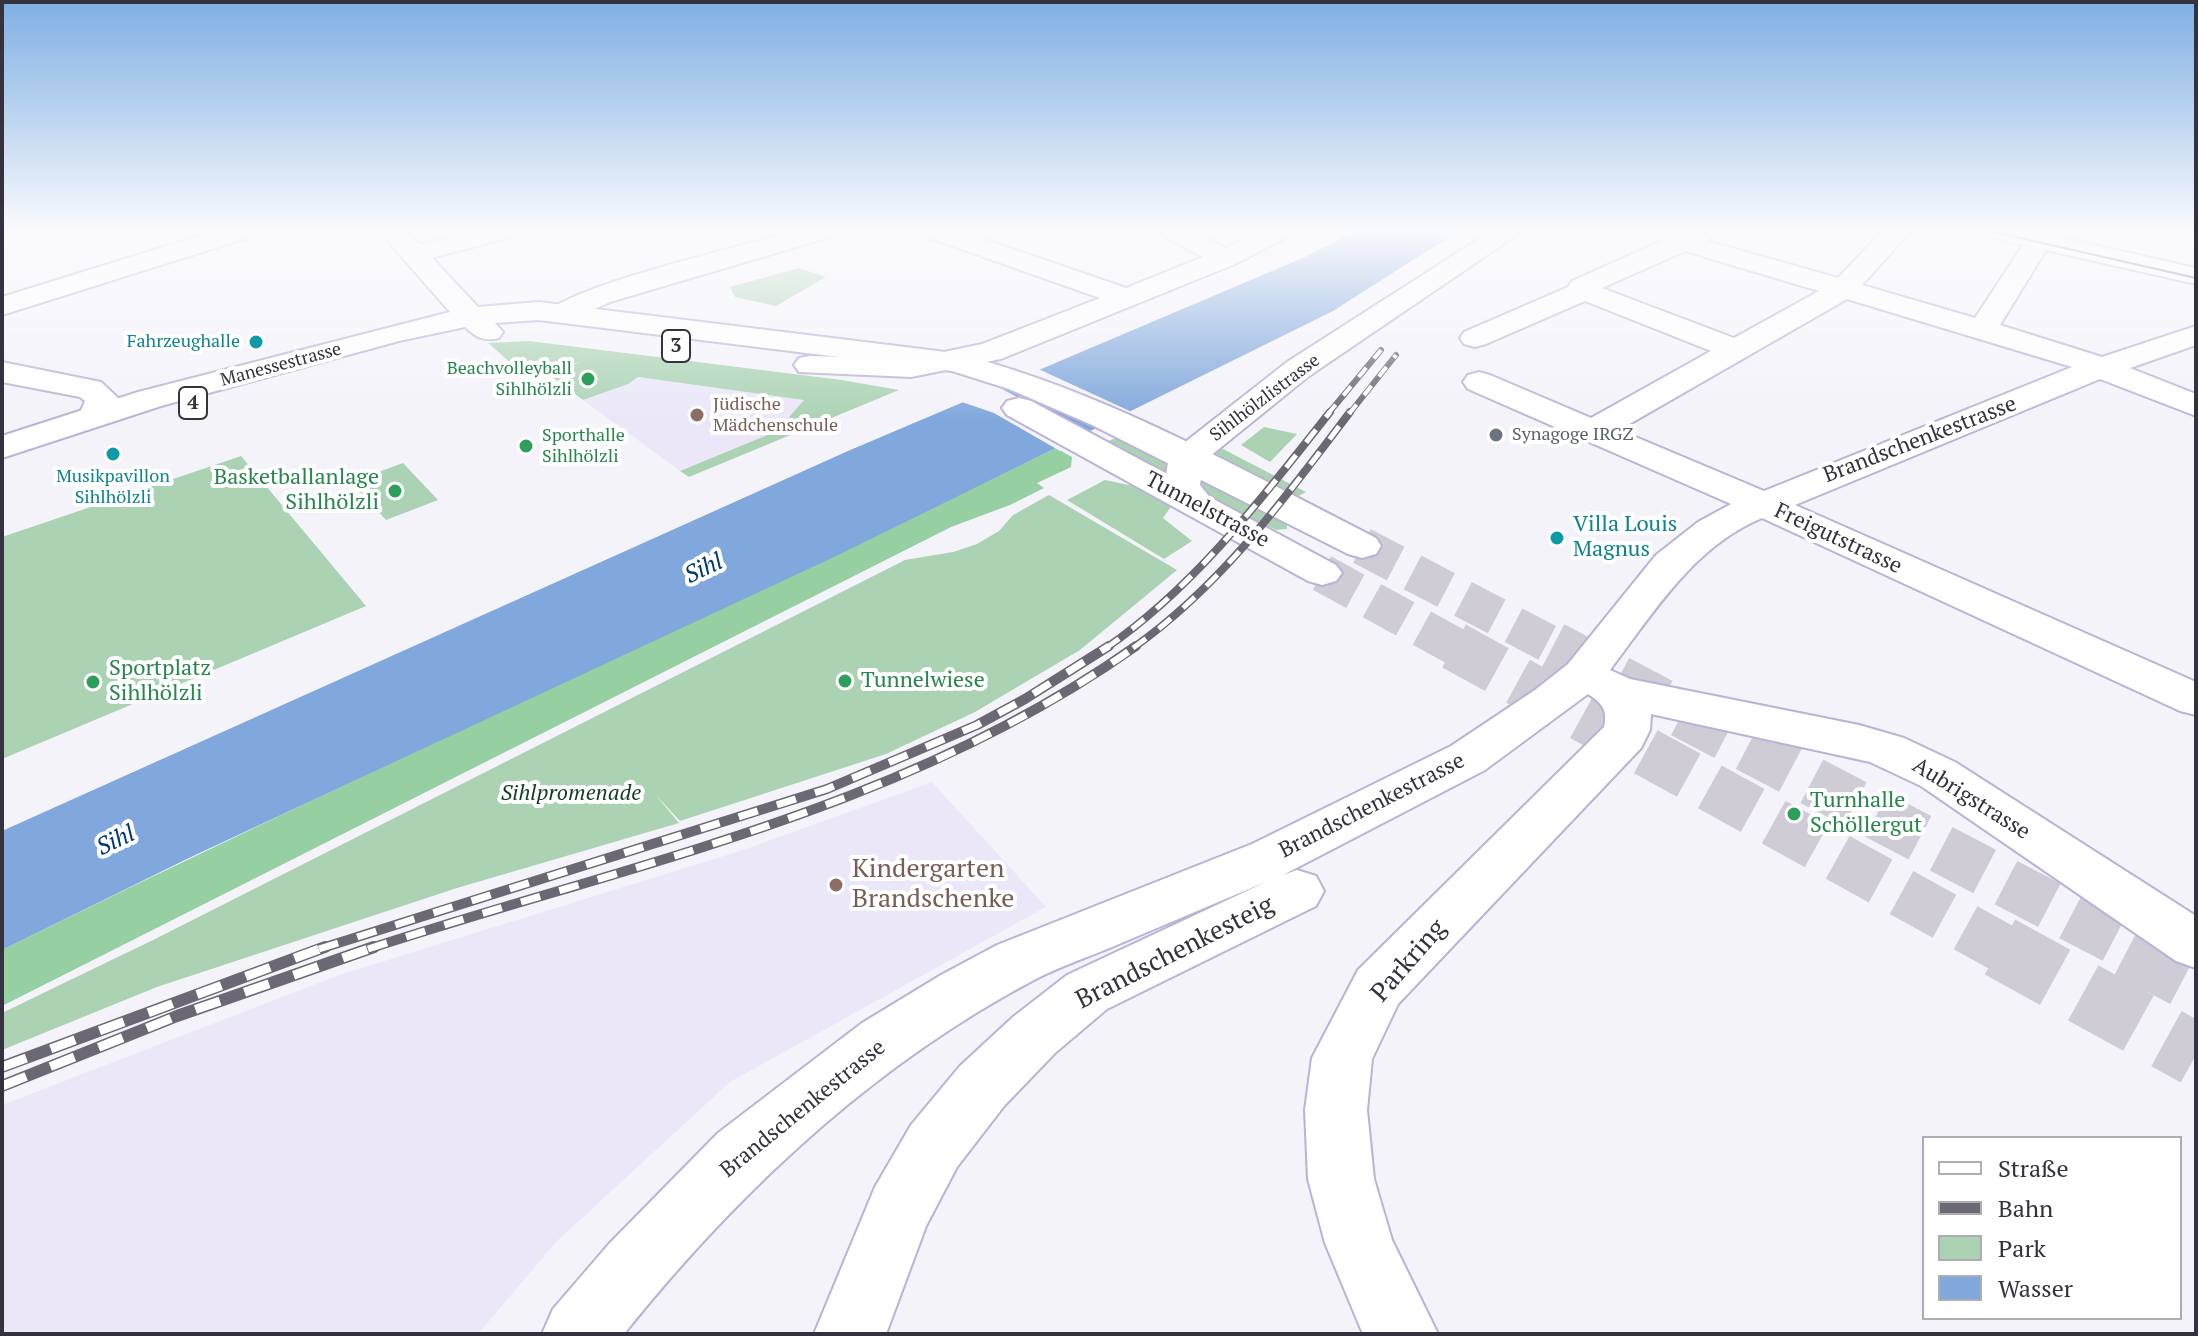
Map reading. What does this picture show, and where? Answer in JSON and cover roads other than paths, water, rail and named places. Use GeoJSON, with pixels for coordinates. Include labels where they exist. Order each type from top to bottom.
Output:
{"type":"FeatureCollection","features":[{"type":"Feature","properties":{"kind":"street"},"geometry":{"type":"LineString","coordinates":[[2,306],[40,294]]}},
{"type":"Feature","properties":{"kind":"street"},"geometry":{"type":"LineString","coordinates":[[452,294],[479,324]]}},
{"type":"Feature","properties":{"kind":"street"},"geometry":{"type":"LineString","coordinates":[[563,313],[606,294]]}},
{"type":"Feature","properties":{"kind":"street"},"geometry":{"type":"LineString","coordinates":[[1117,294],[1125,297]]}},
{"type":"Feature","properties":{"kind":"street"},"geometry":{"type":"LineString","coordinates":[[962,376],[990,352],[1132,294]]}},
{"type":"Feature","properties":{"kind":"street","name":"Sihlhölzlistrasse"},"geometry":{"type":"LineString","coordinates":[[1196,504],[1182,486],[1187,457],[1298,369],[1412,294]]}},
{"type":"Feature","properties":{"kind":"street"},"geometry":{"type":"LineString","coordinates":[[1475,338],[1576,294]]}},
{"type":"Feature","properties":{"kind":"street"},"geometry":{"type":"LineString","coordinates":[[1593,294],[1734,349]]}},
{"type":"Feature","properties":{"kind":"street"},"geometry":{"type":"LineString","coordinates":[[1590,432],[1833,294]]}},
{"type":"Feature","properties":{"kind":"street"},"geometry":{"type":"LineString","coordinates":[[1862,294],[2104,367],[2196,406]]}},
{"type":"Feature","properties":{"kind":"street"},"geometry":{"type":"LineString","coordinates":[[1983,329],[2005,294]]}},
{"type":"Feature","properties":{"kind":"street","name":"Manessestrasse"},"geometry":{"type":"LineString","coordinates":[[2,470],[134,420],[516,311],[623,321],[962,376]]}},
{"type":"Feature","properties":{"kind":"street","name":"Manessestrasse"},"geometry":{"type":"LineString","coordinates":[[2,448],[96,415],[479,324],[575,332],[810,365],[1013,377],[1126,429]]}},
{"type":"Feature","properties":{"kind":"street","name":"Brandschenkestrasse"},"geometry":{"type":"LineString","coordinates":[[578,1334],[633,1268],[741,1155],[883,1042],[961,992],[1017,962],[1270,858],[1468,758],[1551,701],[1601,683],[1670,563],[1712,530],[1760,503],[2104,367],[2196,335]]}},
{"type":"Feature","properties":{"kind":"street"},"geometry":{"type":"LineString","coordinates":[[2,372],[90,389],[102,398],[96,415]]}},
{"type":"Feature","properties":{"kind":"street","name":"Tunnelstrasse"},"geometry":{"type":"LineString","coordinates":[[962,376],[1322,573]]}},
{"type":"Feature","properties":{"kind":"street","name":"Freigutstrasse"},"geometry":{"type":"LineString","coordinates":[[1479,382],[1760,503],[2196,700]]}},
{"type":"Feature","properties":{"kind":"street","name":"Tunnelstrasse"},"geometry":{"type":"LineString","coordinates":[[1126,429],[1362,546]]}},
{"type":"Feature","properties":{"kind":"street","name":"Aubrigstrasse"},"geometry":{"type":"LineString","coordinates":[[1601,683],[1859,742],[1913,761],[1938,774],[2196,945]]}},
{"type":"Feature","properties":{"kind":"street","name":"Parkring"},"geometry":{"type":"LineString","coordinates":[[1402,1334],[1380,1294],[1359,1243],[1341,1179],[1336,1110],[1342,1058],[1378,987],[1624,736],[1628,728],[1629,710],[1601,683]]}},
{"type":"Feature","properties":{"kind":"street","name":"Brandschenkesteig"},"geometry":{"type":"LineString","coordinates":[[850,1334],[899,1210],[934,1146],[982,1086],[1034,1035],[1087,992],[1297,891]]}},
{"type":"Feature","properties":{"kind":"water","name":"Sihl"},"geometry":{"type":"Polygon","coordinates":[[[1217,294],[1359,294],[1333,311],[834,557],[191,857],[2,950],[2,831],[848,451],[1217,294]]]}},
{"type":"Feature","properties":{"kind":"tunnel"},"geometry":{"type":"LineString","coordinates":[[1362,546],[1557,648]]}},
{"type":"Feature","properties":{"kind":"tunnel"},"geometry":{"type":"LineString","coordinates":[[1322,573],[1458,648]]}},
{"type":"Feature","properties":{"kind":"tunnel"},"geometry":{"type":"LineString","coordinates":[[1454,646],[2004,949]]}},
{"type":"Feature","properties":{"kind":"tunnel"},"geometry":{"type":"LineString","coordinates":[[1553,646],[2133,949]]}},
{"type":"Feature","properties":{"kind":"tunnel"},"geometry":{"type":"LineString","coordinates":[[2000,947],[2196,1055]]}},
{"type":"Feature","properties":{"kind":"tunnel"},"geometry":{"type":"LineString","coordinates":[[2129,947],[2196,982]]}},
{"type":"Feature","properties":{"kind":"railway"},"geometry":{"type":"LineString","coordinates":[[1328,414],[1381,350]]}},
{"type":"Feature","properties":{"kind":"railway"},"geometry":{"type":"LineString","coordinates":[[1349,414],[1396,355]]}},
{"type":"Feature","properties":{"kind":"railway"},"geometry":{"type":"LineString","coordinates":[[1107,647],[1139,624],[1198,569],[1253,508],[1330,412]]}},
{"type":"Feature","properties":{"kind":"railway"},"geometry":{"type":"LineString","coordinates":[[1133,648],[1195,597],[1224,568],[1276,508],[1350,412]]}},
{"type":"Feature","properties":{"kind":"railway"},"geometry":{"type":"LineString","coordinates":[[323,948],[827,789],[977,725],[1107,647]]}},
{"type":"Feature","properties":{"kind":"railway"},"geometry":{"type":"LineString","coordinates":[[371,948],[666,859],[861,791],[956,750],[1048,703],[1133,648]]}},
{"type":"Feature","properties":{"kind":"railway"},"geometry":{"type":"LineString","coordinates":[[2,1067],[323,948]]}},
{"type":"Feature","properties":{"kind":"railway"},"geometry":{"type":"LineString","coordinates":[[319,949],[323,948]]}},
{"type":"Feature","properties":{"kind":"railway"},"geometry":{"type":"LineString","coordinates":[[2,1086],[177,1016],[371,948]]}},
{"type":"Feature","properties":{"kind":"place","name":"Fahrzeughalle"},"geometry":{"type":"Point","coordinates":[256,342]}},
{"type":"Feature","properties":{"kind":"place","name":"Beachvolleyball Sihlhölzli"},"geometry":{"type":"Point","coordinates":[588,379]}},
{"type":"Feature","properties":{"kind":"place","name":"Jüdische Mädchenschule"},"geometry":{"type":"Point","coordinates":[697,415]}},
{"type":"Feature","properties":{"kind":"place","name":"Synagoge IRGZ"},"geometry":{"type":"Point","coordinates":[1496,435]}},
{"type":"Feature","properties":{"kind":"place","name":"Sporthalle Sihlhölzli"},"geometry":{"type":"Point","coordinates":[526,446]}},
{"type":"Feature","properties":{"kind":"place","name":"Musikpavillon Sihlhölzli"},"geometry":{"type":"Point","coordinates":[113,454]}},
{"type":"Feature","properties":{"kind":"place","name":"Basketballanlage Sihlhölzli"},"geometry":{"type":"Point","coordinates":[395,491]}},
{"type":"Feature","properties":{"kind":"place","name":"Villa Louis Magnus"},"geometry":{"type":"Point","coordinates":[1557,538]}},
{"type":"Feature","properties":{"kind":"place","name":"Tunnelwiese"},"geometry":{"type":"Point","coordinates":[845,681]}},
{"type":"Feature","properties":{"kind":"place","name":"Sportplatz Sihlhölzli"},"geometry":{"type":"Point","coordinates":[93,682]}},
{"type":"Feature","properties":{"kind":"place","name":"Turnhalle Schöllergut"},"geometry":{"type":"Point","coordinates":[1794,814]}},
{"type":"Feature","properties":{"kind":"place","name":"Kindergarten Brandschenke"},"geometry":{"type":"Point","coordinates":[836,885]}},
{"type":"Feature","properties":{"kind":"park label","name":"Sihlpromenade"},"geometry":{"type":"Point","coordinates":[571,794]}}]}
